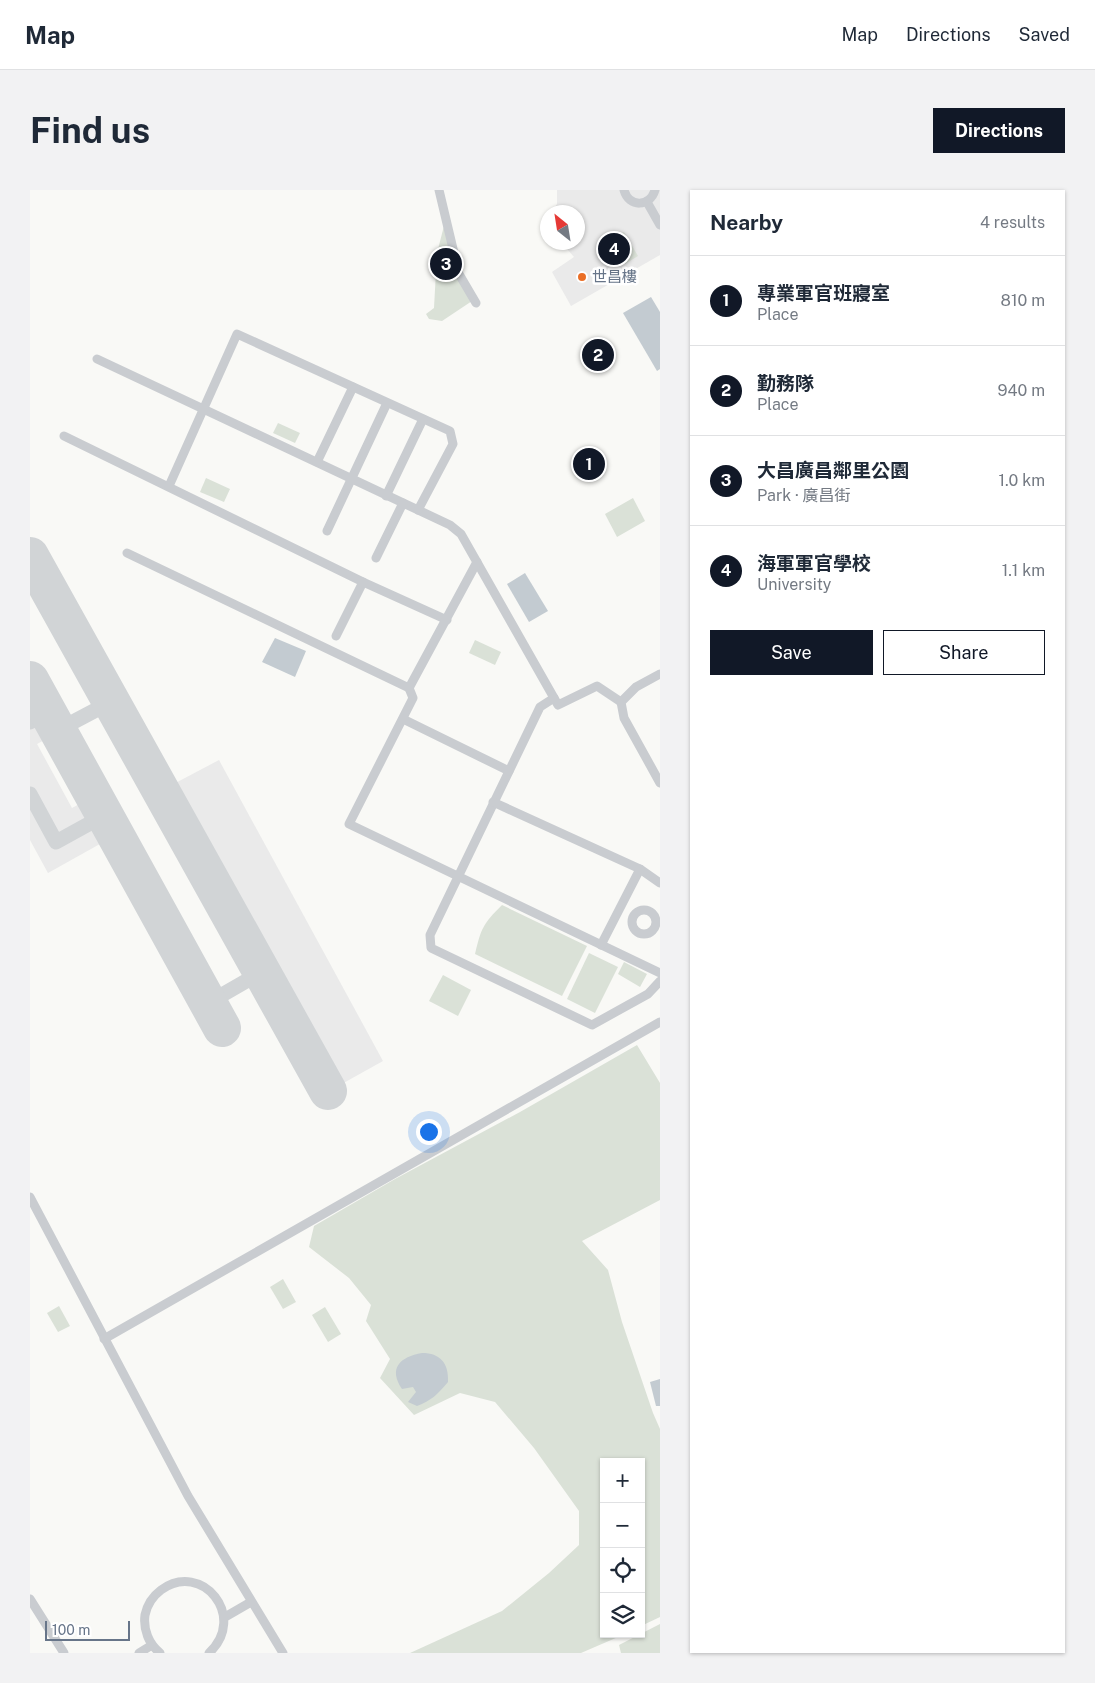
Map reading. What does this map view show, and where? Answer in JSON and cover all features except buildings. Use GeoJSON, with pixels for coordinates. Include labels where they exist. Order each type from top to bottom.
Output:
{"type":"FeatureCollection","features":[{"type":"Feature","properties":{"kind":"street"},"geometry":{"type":"LineString","coordinates":[[439,190],[460,274],[476,304]]}},
{"type":"Feature","properties":{"kind":"street"},"geometry":{"type":"LineString","coordinates":[[624,190],[632,201],[642,203],[647,202],[655,190]]}},
{"type":"Feature","properties":{"kind":"street"},"geometry":{"type":"LineString","coordinates":[[647,202],[660,225]]}},
{"type":"Feature","properties":{"kind":"street"},"geometry":{"type":"LineString","coordinates":[[169,486],[237,334],[450,431],[453,444],[418,510]]}},
{"type":"Feature","properties":{"kind":"street"},"geometry":{"type":"LineString","coordinates":[[97,359],[450,525],[461,534],[558,705],[597,686],[621,702],[624,718],[660,783]]}},
{"type":"Feature","properties":{"kind":"street"},"geometry":{"type":"LineString","coordinates":[[317,462],[353,388]]}},
{"type":"Feature","properties":{"kind":"street"},"geometry":{"type":"LineString","coordinates":[[327,531],[387,403]]}},
{"type":"Feature","properties":{"kind":"street"},"geometry":{"type":"LineString","coordinates":[[386,496],[423,419]]}},
{"type":"Feature","properties":{"kind":"street"},"geometry":{"type":"LineString","coordinates":[[64,436],[363,582],[447,620]]}},
{"type":"Feature","properties":{"kind":"street"},"geometry":{"type":"LineString","coordinates":[[376,558],[403,503]]}},
{"type":"Feature","properties":{"kind":"street"},"geometry":{"type":"LineString","coordinates":[[127,553],[408,688],[413,698],[350,824],[660,973]]}},
{"type":"Feature","properties":{"kind":"street"},"geometry":{"type":"LineString","coordinates":[[408,688],[447,620],[477,562]]}},
{"type":"Feature","properties":{"kind":"street"},"geometry":{"type":"LineString","coordinates":[[336,636],[363,582]]}},
{"type":"Feature","properties":{"kind":"street"},"geometry":{"type":"LineString","coordinates":[[621,702],[636,687],[660,674]]}},
{"type":"Feature","properties":{"kind":"street"},"geometry":{"type":"LineString","coordinates":[[554,698],[540,707],[493,802],[430,935],[431,948],[592,1025],[648,994],[660,981]]}},
{"type":"Feature","properties":{"kind":"street"},"geometry":{"type":"LineString","coordinates":[[403,719],[509,771]]}},
{"type":"Feature","properties":{"kind":"street"},"geometry":{"type":"LineString","coordinates":[[493,802],[640,869],[660,883]]}},
{"type":"Feature","properties":{"kind":"street"},"geometry":{"type":"LineString","coordinates":[[601,945],[640,869]]}},
{"type":"Feature","properties":{"kind":"street"},"geometry":{"type":"LineString","coordinates":[[642,909],[650,910],[658,921],[648,934],[640,933],[634,929],[633,918],[642,909]]}},
{"type":"Feature","properties":{"kind":"street"},"geometry":{"type":"LineString","coordinates":[[619,911],[633,918]]}},
{"type":"Feature","properties":{"kind":"street"},"geometry":{"type":"LineString","coordinates":[[104,1340],[660,1022]]}},
{"type":"Feature","properties":{"kind":"street"},"geometry":{"type":"LineString","coordinates":[[30,1197],[188,1496],[283,1653]]}},
{"type":"Feature","properties":{"kind":"street"},"geometry":{"type":"LineString","coordinates":[[160,1653],[152,1645],[145,1628],[147,1609],[157,1593],[174,1583],[193,1582],[210,1590],[222,1607],[224,1617],[223,1633],[220,1640],[209,1653]]}},
{"type":"Feature","properties":{"kind":"street"},"geometry":{"type":"LineString","coordinates":[[30,1599],[62,1652]]}},
{"type":"Feature","properties":{"kind":"street"},"geometry":{"type":"LineString","coordinates":[[224,1617],[251,1602]]}},
{"type":"Feature","properties":{"kind":"street"},"geometry":{"type":"LineString","coordinates":[[139,1653],[152,1645]]}},
{"type":"Feature","properties":{"kind":"shaded area"},"geometry":{"type":"Polygon","coordinates":[[[557,190],[660,190],[660,255],[571,306],[552,272],[574,257],[568,250],[585,250],[585,205],[557,204],[557,190]]]}},
{"type":"Feature","properties":{"kind":"shaded area"},"geometry":{"type":"Polygon","coordinates":[[[445,222],[472,301],[442,321],[429,319],[426,314],[434,308],[437,253],[445,222]]]}},
{"type":"Feature","properties":{"kind":"shaded area"},"geometry":{"type":"Polygon","coordinates":[[[624,232],[638,256],[625,264],[611,239],[624,232]]]}},
{"type":"Feature","properties":{"kind":"shaded area"},"geometry":{"type":"Polygon","coordinates":[[[651,297],[660,312],[660,369],[657,371],[623,313],[651,297]]]}},
{"type":"Feature","properties":{"kind":"shaded area"},"geometry":{"type":"Polygon","coordinates":[[[278,423],[300,433],[295,443],[273,433],[278,423]]]}},
{"type":"Feature","properties":{"kind":"shaded area"},"geometry":{"type":"Polygon","coordinates":[[[206,478],[230,489],[224,502],[200,492],[206,478]]]}},
{"type":"Feature","properties":{"kind":"shaded area"},"geometry":{"type":"Polygon","coordinates":[[[633,498],[645,521],[617,537],[605,514],[633,498]]]}},
{"type":"Feature","properties":{"kind":"shaded area"},"geometry":{"type":"Polygon","coordinates":[[[525,573],[548,611],[529,622],[507,584],[525,573]]]}},
{"type":"Feature","properties":{"kind":"shaded area"},"geometry":{"type":"Polygon","coordinates":[[[275,638],[306,651],[295,677],[262,662],[275,638]]]}},
{"type":"Feature","properties":{"kind":"shaded area"},"geometry":{"type":"Polygon","coordinates":[[[475,640],[501,652],[495,665],[469,653],[475,640]]]}},
{"type":"Feature","properties":{"kind":"shaded area"},"geometry":{"type":"Polygon","coordinates":[[[38,695],[59,732],[37,744],[72,808],[94,796],[116,835],[48,873],[30,840],[30,699],[38,695]]]}},
{"type":"Feature","properties":{"kind":"shaded area"},"geometry":{"type":"Polygon","coordinates":[[[219,760],[383,1061],[331,1090],[166,788],[219,760]]]}},
{"type":"Feature","properties":{"kind":"shaded area"},"geometry":{"type":"Polygon","coordinates":[[[502,905],[587,946],[562,996],[475,954],[484,927],[502,905]]]}},
{"type":"Feature","properties":{"kind":"shaded area"},"geometry":{"type":"Polygon","coordinates":[[[589,953],[618,967],[595,1013],[567,999],[589,953]]]}},
{"type":"Feature","properties":{"kind":"shaded area"},"geometry":{"type":"Polygon","coordinates":[[[624,962],[647,974],[640,987],[618,974],[624,962]]]}},
{"type":"Feature","properties":{"kind":"shaded area"},"geometry":{"type":"Polygon","coordinates":[[[443,975],[471,990],[458,1016],[429,1001],[443,975]]]}},
{"type":"Feature","properties":{"kind":"shaded area"},"geometry":{"type":"Polygon","coordinates":[[[637,1045],[660,1083],[660,1200],[582,1241],[608,1270],[622,1322],[660,1429],[660,1617],[645,1624],[645,1458],[600,1458],[600,1638],[616,1638],[581,1653],[410,1653],[502,1611],[549,1573],[579,1545],[579,1511],[534,1448],[495,1402],[460,1393],[414,1415],[380,1378],[390,1359],[366,1321],[371,1305],[349,1278],[309,1247],[314,1226],[395,1179],[520,1112],[637,1045]]]}},
{"type":"Feature","properties":{"kind":"shaded area"},"geometry":{"type":"Polygon","coordinates":[[[283,1279],[296,1302],[283,1309],[270,1287],[283,1279]]]}},
{"type":"Feature","properties":{"kind":"shaded area"},"geometry":{"type":"Polygon","coordinates":[[[59,1306],[70,1326],[58,1332],[47,1313],[59,1306]]]}},
{"type":"Feature","properties":{"kind":"shaded area"},"geometry":{"type":"Polygon","coordinates":[[[325,1307],[341,1334],[328,1342],[312,1315],[325,1307]]]}},
{"type":"Feature","properties":{"kind":"shaded area"},"geometry":{"type":"Polygon","coordinates":[[[422,1353],[434,1355],[442,1360],[447,1369],[448,1382],[434,1397],[417,1406],[408,1402],[416,1392],[413,1387],[402,1389],[398,1382],[396,1369],[408,1357],[422,1353]]]}},
{"type":"Feature","properties":{"kind":"shaded area"},"geometry":{"type":"Polygon","coordinates":[[[660,1379],[660,1406],[656,1406],[650,1382],[660,1379]]]}},
{"type":"Feature","properties":{"kind":"shaded area"},"geometry":{"type":"Polygon","coordinates":[[[660,1624],[660,1653],[621,1653],[619,1645],[633,1638],[645,1638],[645,1632],[660,1624]]]}},
{"type":"Feature","properties":{"kind":"taxiway"},"geometry":{"type":"LineString","coordinates":[[58,730],[111,702]]}},
{"type":"Feature","properties":{"kind":"taxiway"},"geometry":{"type":"LineString","coordinates":[[30,722],[48,712]]}},
{"type":"Feature","properties":{"kind":"taxiway"},"geometry":{"type":"LineString","coordinates":[[30,794],[56,842],[105,815]]}},
{"type":"Feature","properties":{"kind":"taxiway"},"geometry":{"type":"LineString","coordinates":[[208,1003],[262,972]]}},
{"type":"Feature","properties":{"kind":"runway"},"geometry":{"type":"LineString","coordinates":[[30,556],[328,1091]]}},
{"type":"Feature","properties":{"kind":"runway"},"geometry":{"type":"LineString","coordinates":[[30,680],[222,1028]]}},
{"type":"Feature","properties":{"kind":"place","name":"海軍軍官學校"},"geometry":{"type":"Point","coordinates":[614,249]}},
{"type":"Feature","properties":{"kind":"place","name":"大昌廣昌鄰里公園"},"geometry":{"type":"Point","coordinates":[446,264]}},
{"type":"Feature","properties":{"kind":"place","name":"世昌樓"},"geometry":{"type":"Point","coordinates":[582,277]}},
{"type":"Feature","properties":{"kind":"place","name":"勤務隊"},"geometry":{"type":"Point","coordinates":[598,355]}},
{"type":"Feature","properties":{"kind":"place","name":"專業軍官班寢室"},"geometry":{"type":"Point","coordinates":[589,464]}}]}
